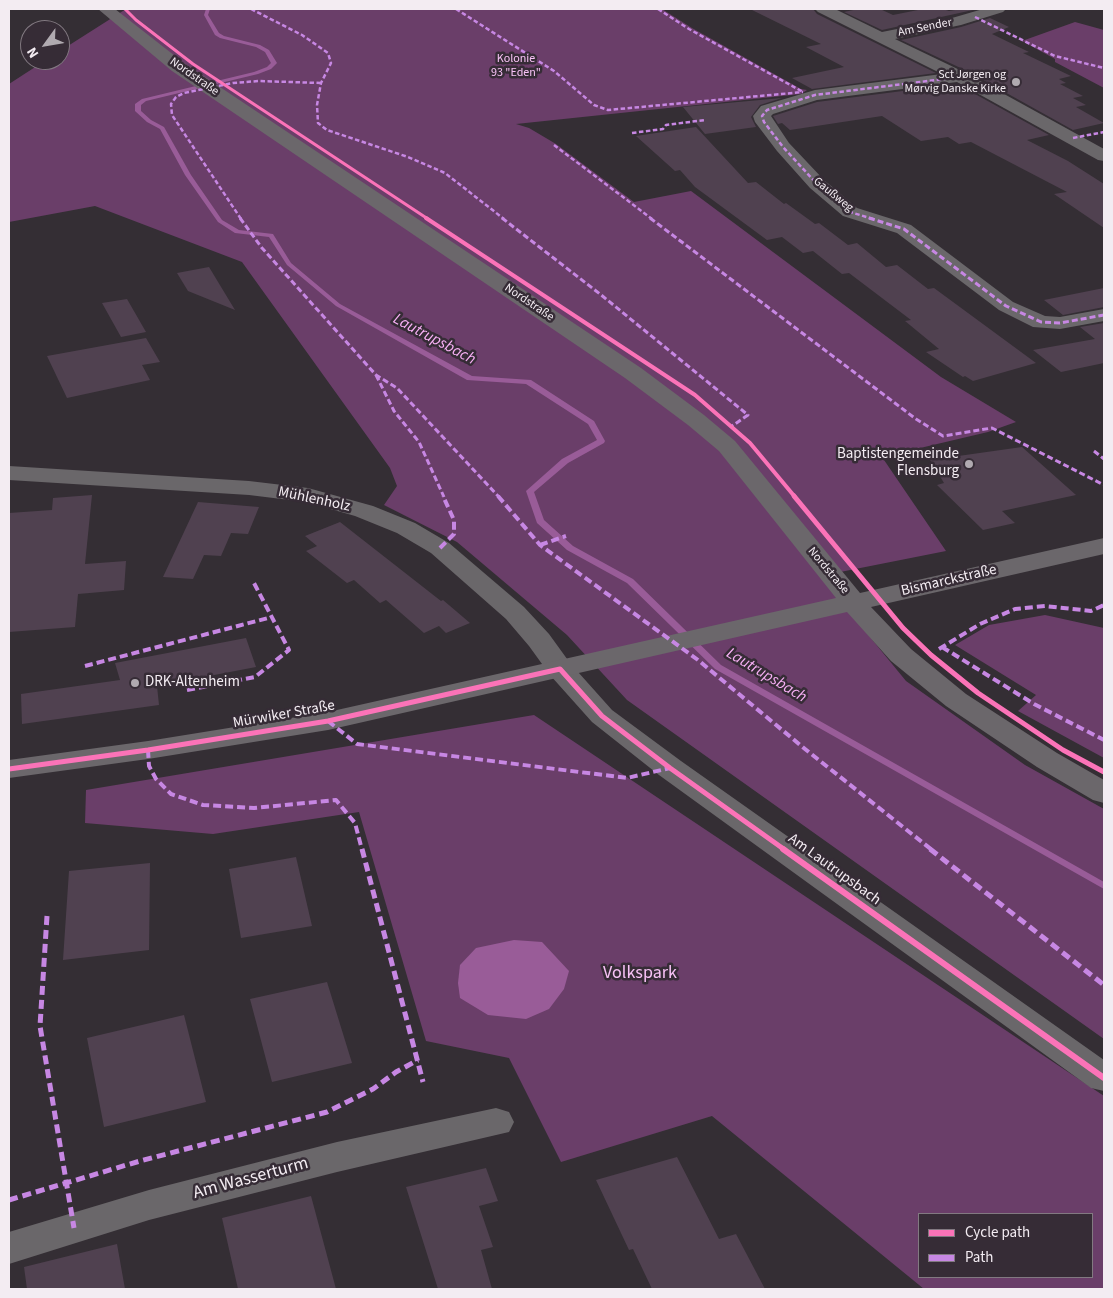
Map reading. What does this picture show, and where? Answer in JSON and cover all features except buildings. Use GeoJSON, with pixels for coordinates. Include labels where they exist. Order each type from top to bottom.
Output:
{"type":"FeatureCollection","features":[{"type":"Feature","properties":{"kind":"main road","name":"Nordstraße"},"geometry":{"type":"LineString","coordinates":[[106,9],[137,36],[178,67],[633,373],[696,420],[727,446],[872,625],[901,655],[956,700],[1046,760],[1104,793]]}},
{"type":"Feature","properties":{"kind":"main road","name":"Bismarckstraße"},"geometry":{"type":"LineString","coordinates":[[560,669],[1104,546]]}},
{"type":"Feature","properties":{"kind":"main road","name":"Mürwiker Straße"},"geometry":{"type":"LineString","coordinates":[[9,768],[148,750],[328,721],[560,669]]}},
{"type":"Feature","properties":{"kind":"street"},"geometry":{"type":"LineString","coordinates":[[823,9],[960,77],[1104,156]]}},
{"type":"Feature","properties":{"kind":"street","name":"Am Sender"},"geometry":{"type":"LineString","coordinates":[[880,37],[955,22],[998,9]]}},
{"type":"Feature","properties":{"kind":"street","name":"Gaußweg"},"geometry":{"type":"LineString","coordinates":[[960,77],[815,95],[775,107],[768,110],[762,116],[764,122],[783,147],[817,184],[850,212],[904,229],[1006,306],[1040,322],[1060,323],[1104,315]]}},
{"type":"Feature","properties":{"kind":"street","name":"Mühlenholz"},"geometry":{"type":"LineString","coordinates":[[9,473],[249,488],[308,495],[364,511],[406,528],[440,548],[515,612],[560,669]]}},
{"type":"Feature","properties":{"kind":"street","name":"Am Lautrupsbach"},"geometry":{"type":"LineString","coordinates":[[560,669],[602,716],[670,768],[1104,1078]]}},
{"type":"Feature","properties":{"kind":"street","name":"Am Wasserturm"},"geometry":{"type":"LineString","coordinates":[[9,1248],[149,1206],[337,1157],[496,1122]]}},
{"type":"Feature","properties":{"kind":"green space","name":"Lautrupsbach"},"geometry":{"type":"Polygon","coordinates":[[[126,9],[662,9],[692,28],[801,89],[807,90],[801,94],[516,124],[529,128],[556,144],[634,202],[691,191],[941,377],[1016,422],[988,432],[882,457],[946,551],[820,576],[906,681],[1025,765],[1104,809],[1104,1039],[627,700],[567,635],[457,542],[384,505],[397,486],[390,468],[242,262],[95,206],[9,222],[9,84],[31,70],[70,70],[70,45],[126,9]]]}},
{"type":"Feature","properties":{"kind":"green space"},"geometry":{"type":"Polygon","coordinates":[[[1075,22],[1104,30],[1104,88],[1055,62],[1055,59],[1022,41],[1075,22]]]}},
{"type":"Feature","properties":{"kind":"green space"},"geometry":{"type":"Polygon","coordinates":[[[1045,615],[1104,628],[1104,758],[1018,711],[1036,695],[955,645],[989,625],[1045,615]]]}},
{"type":"Feature","properties":{"kind":"green space","name":"Volkspark"},"geometry":{"type":"Polygon","coordinates":[[[534,715],[1104,1096],[1104,1289],[924,1289],[712,1116],[561,1162],[509,1058],[426,1041],[359,812],[213,834],[85,823],[86,790],[534,715]]]}},
{"type":"Feature","properties":{"kind":"shaded area"},"geometry":{"type":"Polygon","coordinates":[[[514,940],[542,942],[569,971],[564,989],[549,1009],[526,1019],[488,1015],[460,998],[458,983],[460,965],[476,948],[514,940]]]}},
{"type":"Feature","properties":{"kind":"waterway","name":"Lautrupsbach"},"geometry":{"type":"LineString","coordinates":[[208,9],[206,15],[217,34],[258,46],[267,51],[274,63],[269,68],[256,73],[144,100],[138,104],[138,111],[149,121],[162,128],[188,175],[220,221],[237,232],[271,235],[289,264],[338,305],[470,378],[528,382],[591,423],[601,441],[565,461],[530,491],[540,521],[570,548],[630,581],[718,667],[1104,886]]}},
{"type":"Feature","properties":{"kind":"marked path"},"geometry":{"type":"LineString","coordinates":[[251,9],[302,35],[328,53],[331,63],[321,83],[317,105],[318,123],[327,130],[408,157],[445,173],[600,294],[748,415],[732,426]]}},
{"type":"Feature","properties":{"kind":"marked path"},"geometry":{"type":"LineString","coordinates":[[456,9],[554,71],[594,105],[608,110],[803,92]]}},
{"type":"Feature","properties":{"kind":"marked path"},"geometry":{"type":"LineString","coordinates":[[658,9],[689,29],[803,92]]}},
{"type":"Feature","properties":{"kind":"marked path"},"geometry":{"type":"LineString","coordinates":[[975,17],[1055,56],[1104,68]]}},
{"type":"Feature","properties":{"kind":"marked path"},"geometry":{"type":"LineString","coordinates":[[960,77],[815,95],[767,110],[762,116],[764,122],[783,147],[817,184],[850,212],[904,229],[1006,306],[1041,322],[1060,323],[1104,315]]}},
{"type":"Feature","properties":{"kind":"marked path"},"geometry":{"type":"LineString","coordinates":[[321,83],[259,81],[233,83],[184,93],[176,97],[171,104],[172,115],[262,248],[376,375],[397,388],[491,488],[540,545],[698,660],[805,749],[1104,985]]}},
{"type":"Feature","properties":{"kind":"marked path"},"geometry":{"type":"LineString","coordinates":[[632,133],[663,129],[666,125],[705,120]]}},
{"type":"Feature","properties":{"kind":"marked path"},"geometry":{"type":"LineString","coordinates":[[1073,138],[1104,132]]}},
{"type":"Feature","properties":{"kind":"marked path"},"geometry":{"type":"LineString","coordinates":[[554,145],[916,419],[943,436],[992,428],[1104,485]]}},
{"type":"Feature","properties":{"kind":"marked path"},"geometry":{"type":"LineString","coordinates":[[376,375],[394,411],[419,442],[454,520],[454,534],[440,548]]}},
{"type":"Feature","properties":{"kind":"marked path"},"geometry":{"type":"LineString","coordinates":[[1094,451],[1104,459]]}},
{"type":"Feature","properties":{"kind":"marked path"},"geometry":{"type":"LineString","coordinates":[[540,545],[566,536]]}},
{"type":"Feature","properties":{"kind":"marked path"},"geometry":{"type":"LineString","coordinates":[[187,690],[255,677],[289,650],[254,583]]}},
{"type":"Feature","properties":{"kind":"marked path"},"geometry":{"type":"LineString","coordinates":[[939,649],[980,624],[1015,609],[1045,606],[1091,611],[1104,605]]}},
{"type":"Feature","properties":{"kind":"marked path"},"geometry":{"type":"LineString","coordinates":[[85,666],[272,617]]}},
{"type":"Feature","properties":{"kind":"marked path"},"geometry":{"type":"LineString","coordinates":[[942,647],[1034,704],[1104,740]]}},
{"type":"Feature","properties":{"kind":"marked path"},"geometry":{"type":"LineString","coordinates":[[328,721],[357,744],[627,778],[670,768]]}},
{"type":"Feature","properties":{"kind":"marked path"},"geometry":{"type":"LineString","coordinates":[[148,750],[149,766],[156,779],[171,794],[203,805],[254,808],[336,800],[355,823],[423,1082]]}},
{"type":"Feature","properties":{"kind":"marked path"},"geometry":{"type":"LineString","coordinates":[[47,916],[40,1026],[74,1228]]}},
{"type":"Feature","properties":{"kind":"marked path"},"geometry":{"type":"LineString","coordinates":[[9,1200],[140,1161],[327,1112],[373,1089],[396,1072],[418,1060]]}},
{"type":"Feature","properties":{"kind":"cycle path"},"geometry":{"type":"LineString","coordinates":[[125,9],[136,20],[193,64],[695,395],[750,443],[903,628],[931,655],[978,693],[1063,750],[1104,772]]}},
{"type":"Feature","properties":{"kind":"cycle path"},"geometry":{"type":"LineString","coordinates":[[9,769],[148,750],[328,721],[560,669],[602,716],[670,768],[1104,1078]]}},
{"type":"Feature","properties":{"kind":"place","name":"Sct Jørgen og Mørvig Danske Kirke"},"geometry":{"type":"Point","coordinates":[1016,82]}},
{"type":"Feature","properties":{"kind":"place","name":"Baptistengemeinde Flensburg"},"geometry":{"type":"Point","coordinates":[969,464]}},
{"type":"Feature","properties":{"kind":"place","name":"DRK-Altenheim"},"geometry":{"type":"Point","coordinates":[135,683]}},
{"type":"Feature","properties":{"kind":"park label","name":"Kolonie 93 \"Eden\""},"geometry":{"type":"Point","coordinates":[516,66]}}]}
